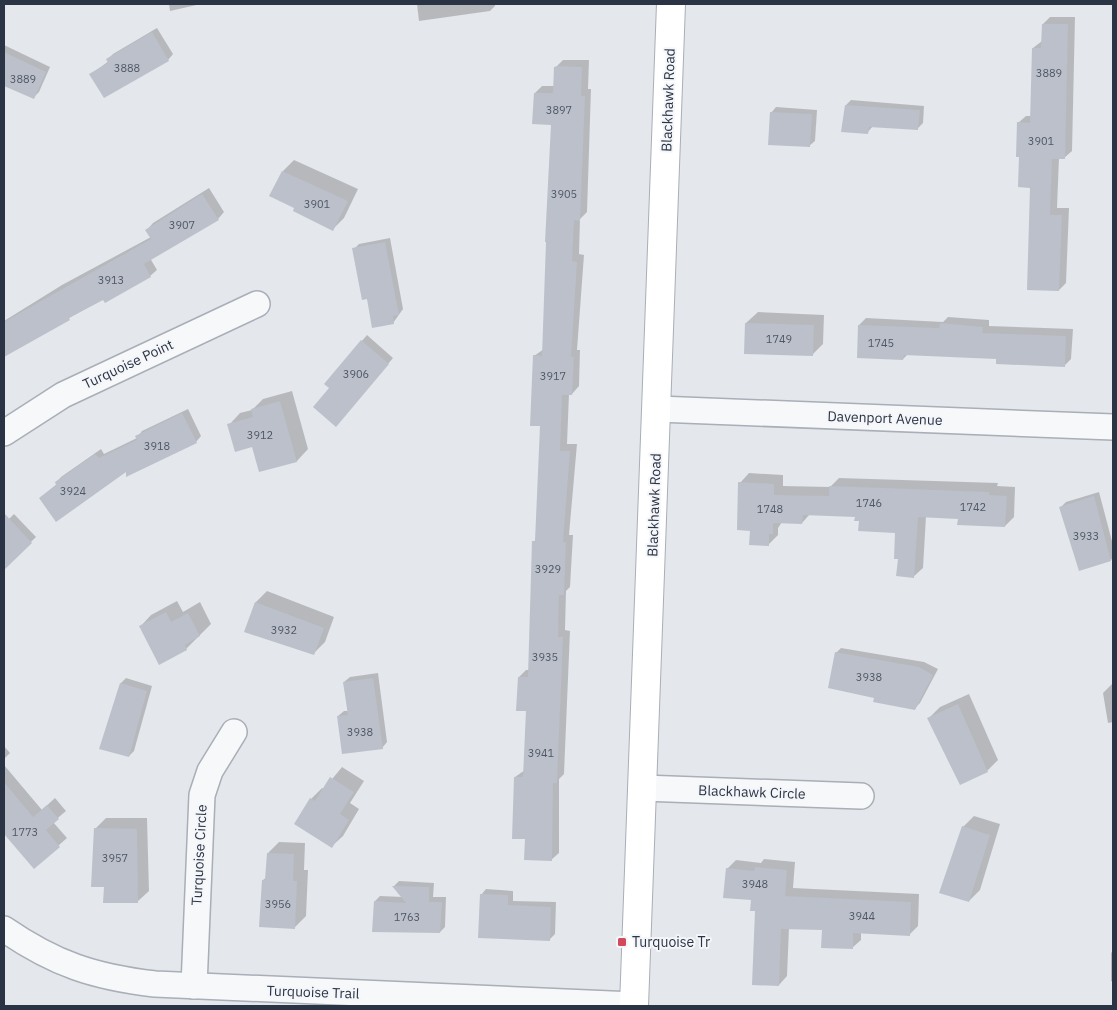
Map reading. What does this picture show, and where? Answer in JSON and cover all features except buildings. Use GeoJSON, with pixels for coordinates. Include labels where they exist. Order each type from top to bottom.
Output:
{"type":"FeatureCollection","features":[{"type":"Feature","properties":{"kind":"street","name":"Blackhawk Road"},"geometry":{"type":"LineString","coordinates":[[634,1005],[658,409],[671,4]]}},
{"type":"Feature","properties":{"kind":"street","name":"Turquoise Point"},"geometry":{"type":"LineString","coordinates":[[4,433],[63,395],[257,304]]}},
{"type":"Feature","properties":{"kind":"street","name":"Davenport Avenue"},"geometry":{"type":"LineString","coordinates":[[658,409],[1113,426]]}},
{"type":"Feature","properties":{"kind":"street","name":"Turquoise Circle"},"geometry":{"type":"LineString","coordinates":[[194,986],[202,795],[210,771],[234,732]]}},
{"type":"Feature","properties":{"kind":"street","name":"Blackhawk Circle"},"geometry":{"type":"LineString","coordinates":[[643,788],[861,796]]}},
{"type":"Feature","properties":{"kind":"street","name":"Turquoise Trail"},"geometry":{"type":"LineString","coordinates":[[4,929],[46,956],[99,975],[155,984],[634,1005]]}},
{"type":"Feature","properties":{"kind":"place","name":"Turquoise Tr"},"geometry":{"type":"Point","coordinates":[622,942]}}]}
